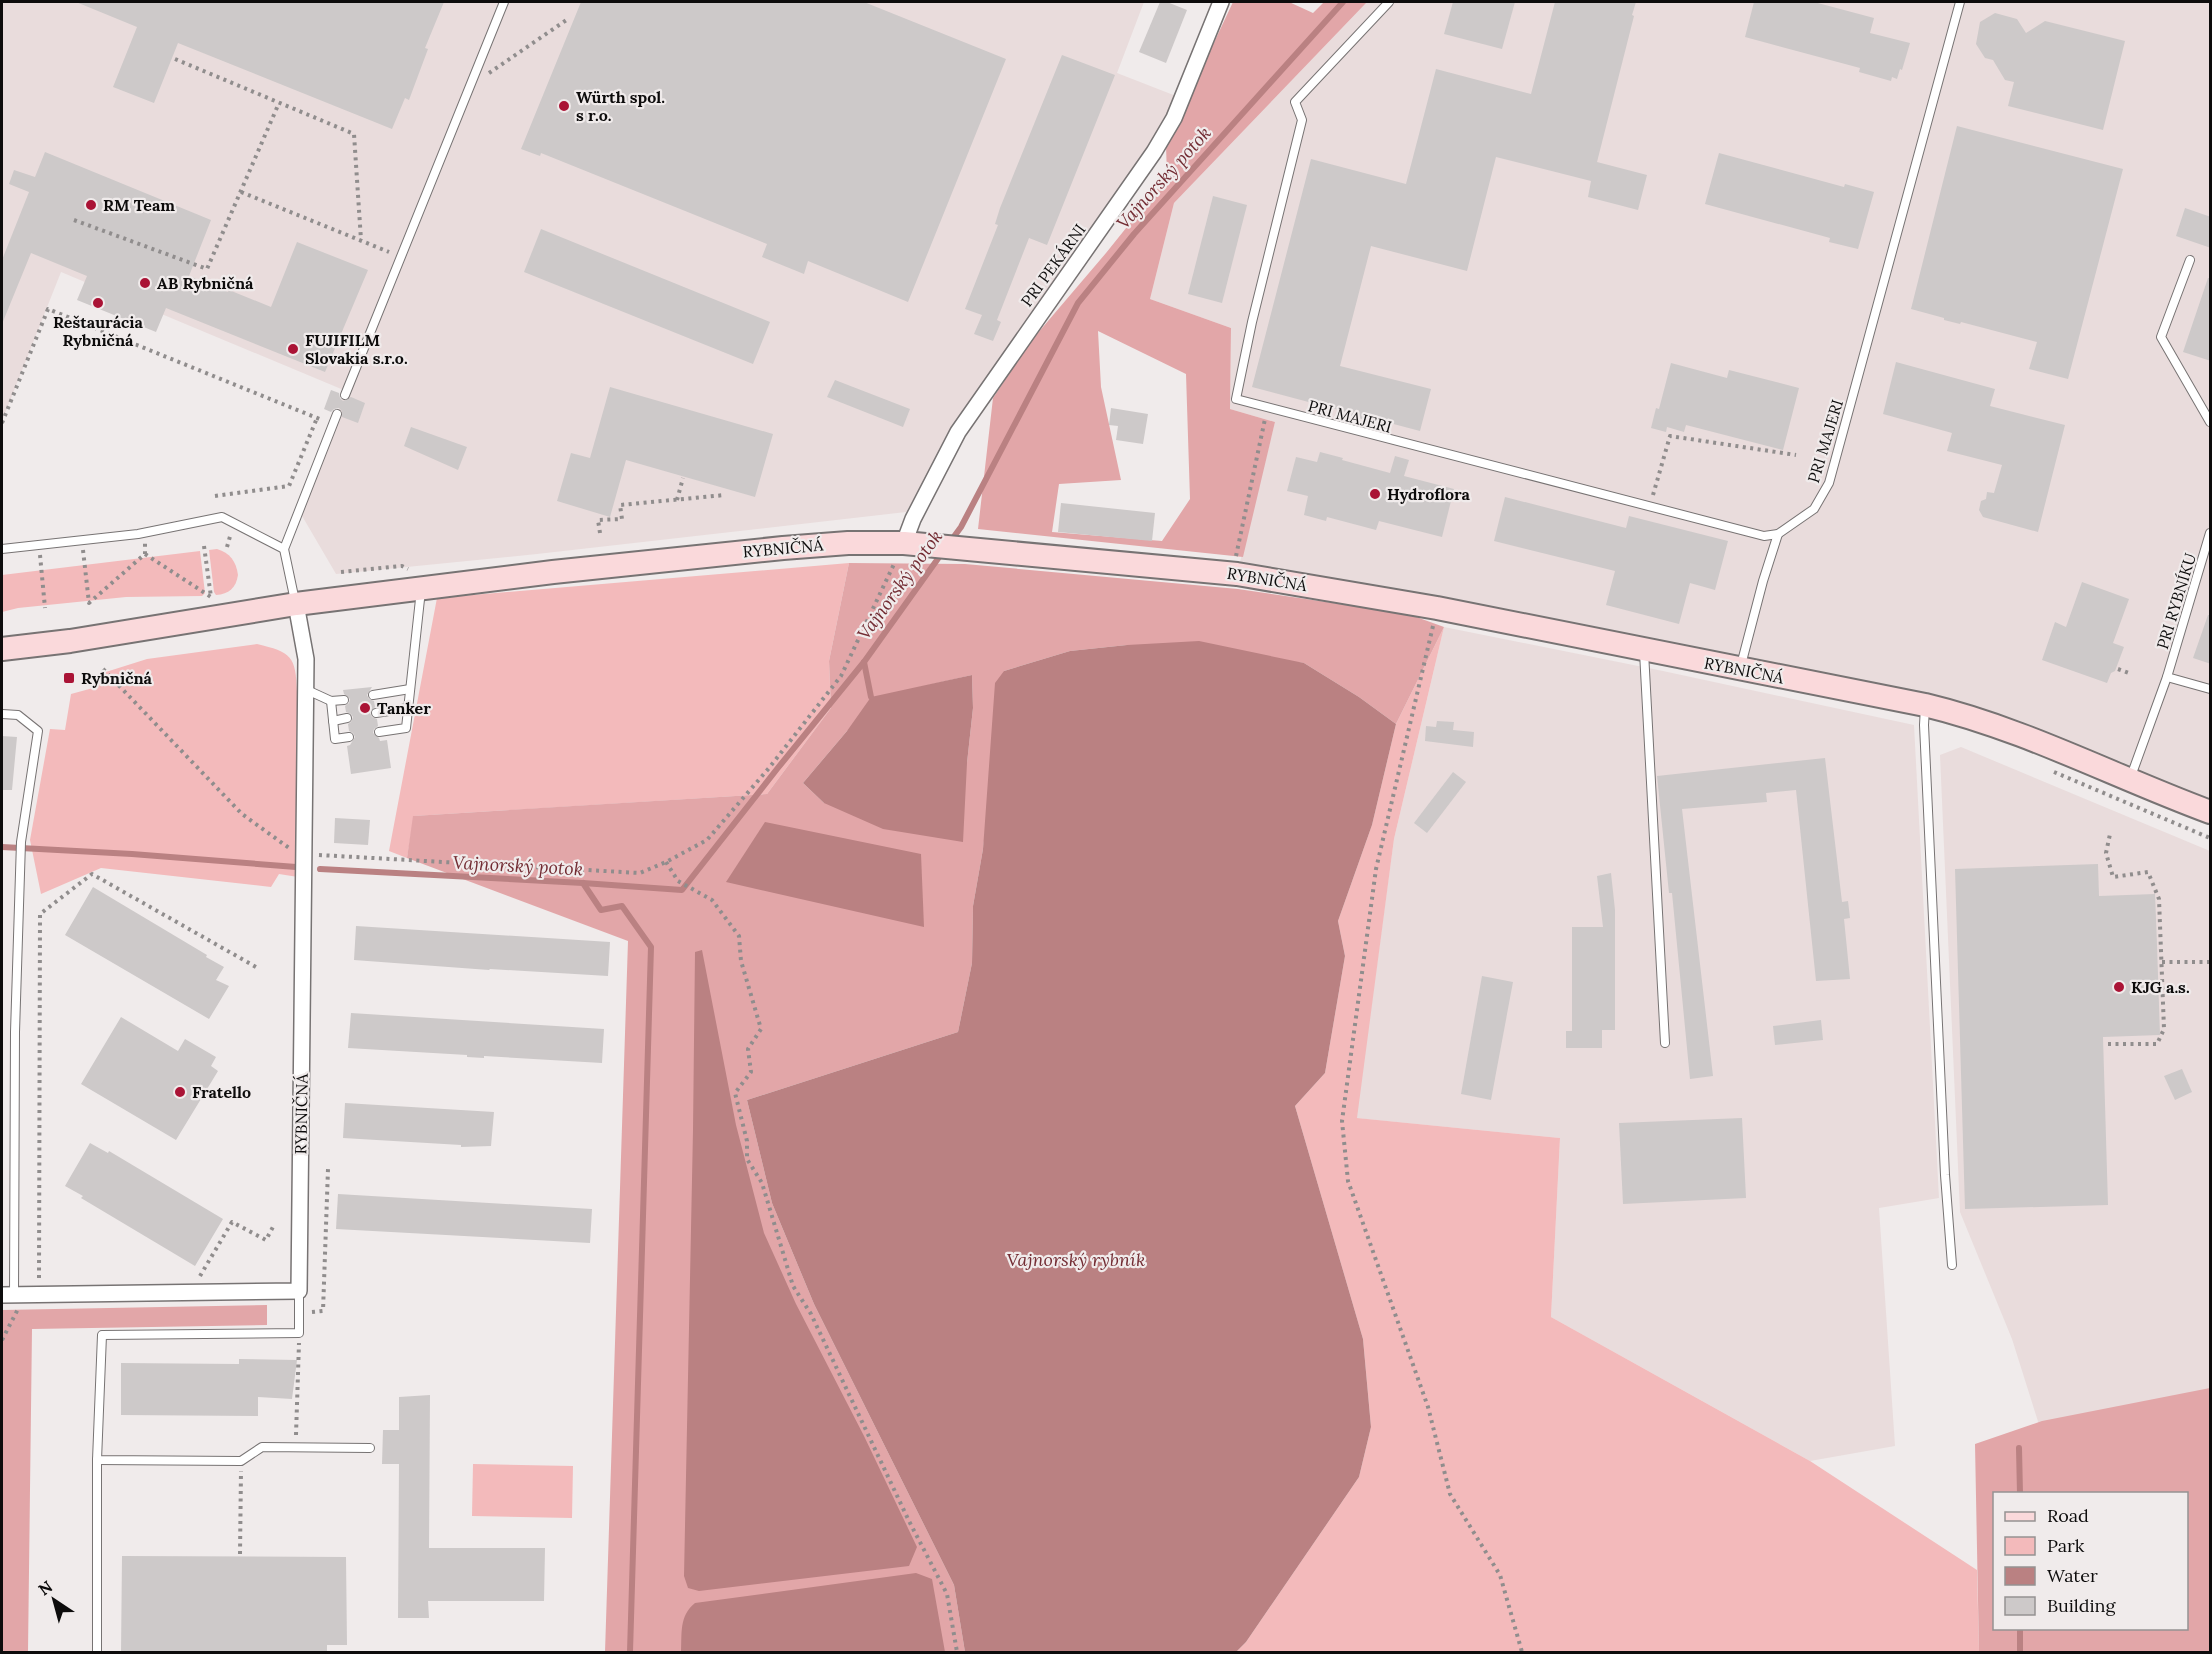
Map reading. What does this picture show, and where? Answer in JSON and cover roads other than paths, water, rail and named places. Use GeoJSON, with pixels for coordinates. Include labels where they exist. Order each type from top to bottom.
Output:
{"type":"FeatureCollection","features":[{"type":"Feature","properties":{"kind":"main road","name":"RYBNIČNÁ"},"geometry":{"type":"LineString","coordinates":[[2,649],[70,641],[296,604],[419,578],[553,572],[848,543],[904,543],[1237,574],[1437,608],[1926,705],[2025,735],[2211,812]]}},
{"type":"Feature","properties":{"kind":"street","name":"PRI PEKÁRNI"},"geometry":{"type":"LineString","coordinates":[[904,543],[913,519],[958,432],[1154,152],[1174,117],[1221,2]]}},
{"type":"Feature","properties":{"kind":"street","name":"RYBNIČNÁ"},"geometry":{"type":"LineString","coordinates":[[296,604],[306,659],[307,861],[299,1291]]}},
{"type":"Feature","properties":{"kind":"street"},"geometry":{"type":"LineString","coordinates":[[14,1295],[299,1291]]}},
{"type":"Feature","properties":{"kind":"lane"},"geometry":{"type":"LineString","coordinates":[[345,395],[504,2]]}},
{"type":"Feature","properties":{"kind":"lane","name":"PRI MAJERI"},"geometry":{"type":"LineString","coordinates":[[1389,2],[1294,102],[1302,120],[1252,322],[1236,399],[1764,536],[1778,534],[1814,509],[1829,483],[1960,2]]}},
{"type":"Feature","properties":{"kind":"lane"},"geometry":{"type":"LineString","coordinates":[[2190,261],[2161,338],[2211,422]]}},
{"type":"Feature","properties":{"kind":"lane"},"geometry":{"type":"LineString","coordinates":[[296,604],[284,549],[337,414]]}},
{"type":"Feature","properties":{"kind":"lane"},"geometry":{"type":"LineString","coordinates":[[2,549],[144,533],[222,516],[284,549]]}},
{"type":"Feature","properties":{"kind":"lane","name":"PRI RYBNÍKU"},"geometry":{"type":"LineString","coordinates":[[2130,780],[2167,677],[2211,533]]}},
{"type":"Feature","properties":{"kind":"lane"},"geometry":{"type":"LineString","coordinates":[[1740,669],[1778,534]]}},
{"type":"Feature","properties":{"kind":"lane"},"geometry":{"type":"LineString","coordinates":[[379,732],[406,728],[419,578]]}},
{"type":"Feature","properties":{"kind":"lane"},"geometry":{"type":"LineString","coordinates":[[1644,650],[1665,1043]]}},
{"type":"Feature","properties":{"kind":"lane"},"geometry":{"type":"LineString","coordinates":[[2167,677],[2211,689]]}},
{"type":"Feature","properties":{"kind":"lane"},"geometry":{"type":"LineString","coordinates":[[373,695],[410,689]]}},
{"type":"Feature","properties":{"kind":"lane"},"geometry":{"type":"LineString","coordinates":[[306,690],[331,701],[344,699]]}},
{"type":"Feature","properties":{"kind":"lane"},"geometry":{"type":"LineString","coordinates":[[331,701],[335,739],[349,737]]}},
{"type":"Feature","properties":{"kind":"lane"},"geometry":{"type":"LineString","coordinates":[[1926,705],[1925,737],[1945,1175],[1952,1265]]}},
{"type":"Feature","properties":{"kind":"lane"},"geometry":{"type":"LineString","coordinates":[[376,713],[408,708]]}},
{"type":"Feature","properties":{"kind":"lane"},"geometry":{"type":"LineString","coordinates":[[2,714],[18,715],[38,732],[20,860],[15,1032],[14,1295]]}},
{"type":"Feature","properties":{"kind":"lane"},"geometry":{"type":"LineString","coordinates":[[333,721],[347,718]]}},
{"type":"Feature","properties":{"kind":"lane"},"geometry":{"type":"LineString","coordinates":[[97,1653],[97,1460],[102,1335],[299,1334],[299,1291]]}},
{"type":"Feature","properties":{"kind":"lane"},"geometry":{"type":"LineString","coordinates":[[97,1460],[241,1461],[262,1447],[370,1449]]}},
{"type":"Feature","properties":{"kind":"water","name":"Vajnorský rybník"},"geometry":{"type":"Polygon","coordinates":[[[1199,641],[1304,663],[1359,697],[1396,724],[1372,825],[1338,921],[1345,956],[1325,1073],[1295,1106],[1363,1339],[1371,1427],[1359,1477],[1246,1642],[1236,1652],[965,1652],[954,1585],[814,1304],[772,1203],[747,1100],[958,1032],[972,963],[973,906],[983,849],[995,683],[1004,671],[1070,651],[1199,641]]]}},
{"type":"Feature","properties":{"kind":"water"},"geometry":{"type":"Polygon","coordinates":[[[972,675],[973,708],[967,763],[963,842],[883,829],[824,803],[803,783],[847,731],[871,697],[972,675]]]}},
{"type":"Feature","properties":{"kind":"water"},"geometry":{"type":"Polygon","coordinates":[[[765,822],[921,854],[924,927],[726,882],[765,822]]]}},
{"type":"Feature","properties":{"kind":"water"},"geometry":{"type":"Polygon","coordinates":[[[702,950],[736,1125],[764,1233],[796,1304],[864,1436],[917,1547],[909,1566],[699,1591],[688,1588],[684,1576],[695,952],[702,950]]]}},
{"type":"Feature","properties":{"kind":"water"},"geometry":{"type":"Polygon","coordinates":[[[916,1573],[932,1579],[945,1652],[681,1652],[684,1619],[695,1603],[916,1573]]]}},
{"type":"Feature","properties":{"kind":"waterway","name":"Vajnorský potok"},"geometry":{"type":"LineString","coordinates":[[950,542],[961,527],[1078,303],[1134,234],[1343,2]]}},
{"type":"Feature","properties":{"kind":"waterway","name":"Vajnorský potok"},"geometry":{"type":"LineString","coordinates":[[320,869],[682,890],[864,662],[942,553]]}},
{"type":"Feature","properties":{"kind":"waterway"},"geometry":{"type":"LineString","coordinates":[[864,662],[871,697]]}},
{"type":"Feature","properties":{"kind":"waterway","name":"Vajnorský potok"},"geometry":{"type":"LineString","coordinates":[[2,847],[132,854],[296,867]]}},
{"type":"Feature","properties":{"kind":"waterway"},"geometry":{"type":"LineString","coordinates":[[583,883],[601,910],[622,906],[651,947],[630,1652]]}},
{"type":"Feature","properties":{"kind":"waterway"},"geometry":{"type":"LineString","coordinates":[[2019,1448],[2020,1492]]}},
{"type":"Feature","properties":{"kind":"waterway"},"geometry":{"type":"LineString","coordinates":[[2020,1630],[2020,1652]]}},
{"type":"Feature","properties":{"kind":"place","name":"Würth spol. s r.o."},"geometry":{"type":"Point","coordinates":[564,106]}},
{"type":"Feature","properties":{"kind":"place","name":"RM Team"},"geometry":{"type":"Point","coordinates":[91,205]}},
{"type":"Feature","properties":{"kind":"place","name":"AB Rybničná"},"geometry":{"type":"Point","coordinates":[145,283]}},
{"type":"Feature","properties":{"kind":"place","name":"Reštaurácia Rybničná"},"geometry":{"type":"Point","coordinates":[98,303]}},
{"type":"Feature","properties":{"kind":"place","name":"FUJIFILM Slovakia s.r.o."},"geometry":{"type":"Point","coordinates":[293,349]}},
{"type":"Feature","properties":{"kind":"place","name":"Hydroflora"},"geometry":{"type":"Point","coordinates":[1375,494]}},
{"type":"Feature","properties":{"kind":"place","name":"Rybničná"},"geometry":{"type":"Point","coordinates":[69,678]}},
{"type":"Feature","properties":{"kind":"place","name":"Tanker"},"geometry":{"type":"Point","coordinates":[365,708]}},
{"type":"Feature","properties":{"kind":"place","name":"KJG a.s."},"geometry":{"type":"Point","coordinates":[2119,987]}},
{"type":"Feature","properties":{"kind":"place","name":"Fratello"},"geometry":{"type":"Point","coordinates":[180,1092]}}]}
